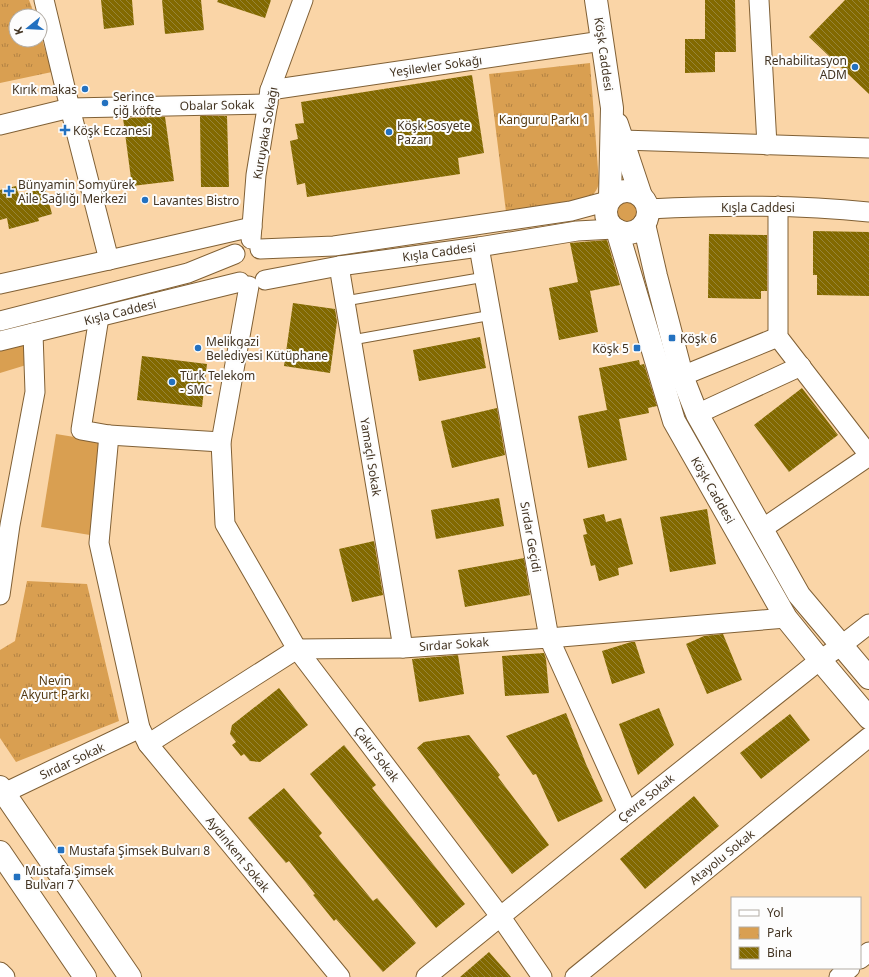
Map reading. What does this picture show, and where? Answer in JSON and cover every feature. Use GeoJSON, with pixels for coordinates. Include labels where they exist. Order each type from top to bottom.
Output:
{"type":"FeatureCollection","features":[{"type":"Feature","properties":{"kind":"street"},"geometry":{"type":"LineString","coordinates":[[44,0],[109,260]]}},
{"type":"Feature","properties":{"kind":"street","name":"Kuruyaka Sokağı"},"geometry":{"type":"LineString","coordinates":[[249,250],[256,175],[269,97],[303,0]]}},
{"type":"Feature","properties":{"kind":"street","name":"Köşk Caddesi"},"geometry":{"type":"LineString","coordinates":[[596,0],[612,108],[644,210],[682,376],[697,414],[799,595],[869,678]]}},
{"type":"Feature","properties":{"kind":"street"},"geometry":{"type":"LineString","coordinates":[[759,0],[767,145]]}},
{"type":"Feature","properties":{"kind":"street","name":"Yeşilevler Sokağı"},"geometry":{"type":"LineString","coordinates":[[269,97],[602,41]]}},
{"type":"Feature","properties":{"kind":"street","name":"Obalar Sokak"},"geometry":{"type":"LineString","coordinates":[[0,125],[70,108],[269,97]]}},
{"type":"Feature","properties":{"kind":"street"},"geometry":{"type":"LineString","coordinates":[[609,200],[616,193],[631,191],[644,210],[639,229],[624,233],[616,230],[609,223],[606,216],[606,208],[609,200],[612,108]]}},
{"type":"Feature","properties":{"kind":"street"},"geometry":{"type":"LineString","coordinates":[[622,140],[869,148]]}},
{"type":"Feature","properties":{"kind":"street","name":"Kışla Caddesi"},"geometry":{"type":"LineString","coordinates":[[0,321],[188,273],[249,250],[334,246],[571,211],[609,200]]}},
{"type":"Feature","properties":{"kind":"street"},"geometry":{"type":"LineString","coordinates":[[762,529],[869,455],[778,337],[778,206]]}},
{"type":"Feature","properties":{"kind":"street","name":"Kışla Caddesi"},"geometry":{"type":"LineString","coordinates":[[644,210],[700,207],[778,206],[834,208],[869,212]]}},
{"type":"Feature","properties":{"kind":"street"},"geometry":{"type":"LineString","coordinates":[[0,284],[252,227]]}},
{"type":"Feature","properties":{"kind":"street","name":"Köşk Caddesi"},"geometry":{"type":"LineString","coordinates":[[616,230],[674,421],[786,618],[869,718]]}},
{"type":"Feature","properties":{"kind":"street","name":"Kışla Caddesi"},"geometry":{"type":"LineString","coordinates":[[0,341],[33,332],[251,283],[339,266],[480,247],[577,231],[616,230]]}},
{"type":"Feature","properties":{"kind":"street","name":"Sırdar Geçidi"},"geometry":{"type":"LineString","coordinates":[[480,247],[549,638],[628,813]]}},
{"type":"Feature","properties":{"kind":"street"},"geometry":{"type":"LineString","coordinates":[[99,317],[81,430],[109,435],[221,442],[251,283],[270,270],[268,257],[249,250],[232,261],[231,268],[235,277],[251,283]]}},
{"type":"Feature","properties":{"kind":"street","name":"Yamaçlı Sokak"},"geometry":{"type":"LineString","coordinates":[[339,266],[403,648]]}},
{"type":"Feature","properties":{"kind":"street"},"geometry":{"type":"LineString","coordinates":[[0,595],[10,525],[35,392],[33,332]]}},
{"type":"Feature","properties":{"kind":"street"},"geometry":{"type":"LineString","coordinates":[[682,376],[778,337]]}},
{"type":"Feature","properties":{"kind":"street"},"geometry":{"type":"LineString","coordinates":[[697,414],[801,366]]}},
{"type":"Feature","properties":{"kind":"street"},"geometry":{"type":"LineString","coordinates":[[109,435],[99,543],[144,736]]}},
{"type":"Feature","properties":{"kind":"street","name":"Çakır Sokak"},"geometry":{"type":"LineString","coordinates":[[221,442],[225,524],[297,649],[500,916],[542,977]]}},
{"type":"Feature","properties":{"kind":"street","name":"Sırdar Sokak"},"geometry":{"type":"LineString","coordinates":[[2,790],[144,736],[297,649],[403,648],[549,638],[786,618]]}},
{"type":"Feature","properties":{"kind":"street","name":"Çevre Sokak"},"geometry":{"type":"LineString","coordinates":[[426,977],[820,660],[869,624]]}},
{"type":"Feature","properties":{"kind":"street","name":"Aydınkent Sokak"},"geometry":{"type":"LineString","coordinates":[[144,736],[340,977]]}},
{"type":"Feature","properties":{"kind":"street","name":"Atayolu Sokak"},"geometry":{"type":"LineString","coordinates":[[574,977],[869,738]]}},
{"type":"Feature","properties":{"kind":"street"},"geometry":{"type":"LineString","coordinates":[[2,790],[130,977]]}},
{"type":"Feature","properties":{"kind":"street"},"geometry":{"type":"LineString","coordinates":[[0,852],[86,977]]}},
{"type":"Feature","properties":{"kind":"street"},"geometry":{"type":"LineString","coordinates":[[861,959],[869,952]]}},
{"type":"Feature","properties":{"kind":"street"},"geometry":{"type":"LineString","coordinates":[[839,977],[849,969]]}},
{"type":"Feature","properties":{"kind":"street"},"geometry":{"type":"LineString","coordinates":[[0,972],[5,977]]}},
{"type":"Feature","properties":{"kind":"lane"},"geometry":{"type":"LineString","coordinates":[[345,301],[485,277]]}},
{"type":"Feature","properties":{"kind":"lane"},"geometry":{"type":"LineString","coordinates":[[352,340],[492,315]]}},
{"type":"Feature","properties":{"kind":"green space"},"geometry":{"type":"Polygon","coordinates":[[[0,0],[29,0],[32,8],[8,8],[8,48],[45,48],[52,72],[0,83],[0,0]]]}},
{"type":"Feature","properties":{"kind":"green space","name":"Kanguru Parkı 1"},"geometry":{"type":"Polygon","coordinates":[[[590,63],[599,183],[596,191],[586,200],[506,212],[489,74],[590,63]]]}},
{"type":"Feature","properties":{"kind":"green space"},"geometry":{"type":"Polygon","coordinates":[[[623,202],[631,202],[637,208],[637,216],[631,222],[623,222],[617,216],[617,208],[623,202]]]}},
{"type":"Feature","properties":{"kind":"green space"},"geometry":{"type":"Polygon","coordinates":[[[31,335],[36,362],[0,373],[0,344],[31,335]]]}},
{"type":"Feature","properties":{"kind":"green space"},"geometry":{"type":"Polygon","coordinates":[[[56,434],[105,442],[90,535],[41,527],[56,434]]]}},
{"type":"Feature","properties":{"kind":"green space","name":"Nevin Akyurt Parkı"},"geometry":{"type":"Polygon","coordinates":[[[27,581],[87,584],[119,721],[16,762],[0,738],[0,650],[15,641],[27,581]]]}},
{"type":"Feature","properties":{"kind":"building"},"geometry":{"type":"Polygon","coordinates":[[[101,0],[132,0],[134,25],[104,29],[101,0]]]}},
{"type":"Feature","properties":{"kind":"building"},"geometry":{"type":"Polygon","coordinates":[[[162,0],[201,0],[204,30],[165,34],[162,0]]]}},
{"type":"Feature","properties":{"kind":"building"},"geometry":{"type":"Polygon","coordinates":[[[218,0],[271,0],[265,18],[217,2],[218,0]]]}},
{"type":"Feature","properties":{"kind":"building"},"geometry":{"type":"Polygon","coordinates":[[[705,0],[735,0],[736,52],[715,52],[715,72],[685,73],[685,39],[705,39],[705,0]]]}},
{"type":"Feature","properties":{"kind":"building","name":"Rehabilitasyon ADM"},"geometry":{"type":"Polygon","coordinates":[[[845,0],[869,0],[869,94],[809,37],[845,0]]]}},
{"type":"Feature","properties":{"kind":"building","name":"Köşk Sosyete Pazarı"},"geometry":{"type":"Polygon","coordinates":[[[472,75],[484,153],[458,158],[460,174],[307,197],[305,183],[297,185],[290,141],[298,139],[295,124],[304,123],[301,102],[472,75]]]}},
{"type":"Feature","properties":{"kind":"building"},"geometry":{"type":"Polygon","coordinates":[[[200,116],[227,116],[229,187],[201,187],[200,116]]]}},
{"type":"Feature","properties":{"kind":"building"},"geometry":{"type":"Polygon","coordinates":[[[165,117],[174,181],[132,186],[123,118],[165,117]]]}},
{"type":"Feature","properties":{"kind":"building","name":"Bünyamin Somyürek Aile Sağlığı Merkezi"},"geometry":{"type":"Polygon","coordinates":[[[16,186],[19,195],[45,188],[52,214],[38,218],[39,221],[9,229],[7,218],[0,220],[0,190],[16,186]]]}},
{"type":"Feature","properties":{"kind":"building"},"geometry":{"type":"Polygon","coordinates":[[[813,231],[869,232],[869,296],[817,295],[817,275],[813,275],[813,231]]]}},
{"type":"Feature","properties":{"kind":"building"},"geometry":{"type":"Polygon","coordinates":[[[709,234],[767,235],[767,291],[761,291],[761,299],[708,298],[709,234]]]}},
{"type":"Feature","properties":{"kind":"building"},"geometry":{"type":"Polygon","coordinates":[[[607,240],[620,285],[590,291],[598,332],[559,340],[549,288],[578,282],[570,243],[607,240]]]}},
{"type":"Feature","properties":{"kind":"building"},"geometry":{"type":"Polygon","coordinates":[[[293,303],[335,309],[337,322],[330,373],[284,366],[293,303]]]}},
{"type":"Feature","properties":{"kind":"building"},"geometry":{"type":"Polygon","coordinates":[[[480,337],[486,368],[419,381],[413,350],[480,337]]]}},
{"type":"Feature","properties":{"kind":"building","name":"Türk Telekom - SMC"},"geometry":{"type":"Polygon","coordinates":[[[142,356],[207,364],[202,407],[137,400],[142,356]]]}},
{"type":"Feature","properties":{"kind":"building"},"geometry":{"type":"Polygon","coordinates":[[[639,360],[640,365],[644,364],[657,406],[648,408],[649,413],[619,419],[627,460],[588,468],[578,416],[607,410],[599,368],[639,360]]]}},
{"type":"Feature","properties":{"kind":"building"},"geometry":{"type":"Polygon","coordinates":[[[802,388],[838,435],[789,472],[754,425],[802,388]]]}},
{"type":"Feature","properties":{"kind":"building"},"geometry":{"type":"Polygon","coordinates":[[[497,408],[505,455],[452,468],[441,421],[497,408]]]}},
{"type":"Feature","properties":{"kind":"building"},"geometry":{"type":"Polygon","coordinates":[[[499,498],[504,526],[436,539],[431,510],[499,498]]]}},
{"type":"Feature","properties":{"kind":"building"},"geometry":{"type":"Polygon","coordinates":[[[707,509],[716,564],[670,572],[660,517],[707,509]]]}},
{"type":"Feature","properties":{"kind":"building"},"geometry":{"type":"Polygon","coordinates":[[[604,514],[606,522],[621,518],[633,564],[618,568],[619,575],[599,581],[595,565],[591,566],[583,535],[587,534],[583,519],[604,514]]]}},
{"type":"Feature","properties":{"kind":"building"},"geometry":{"type":"Polygon","coordinates":[[[374,541],[383,595],[352,602],[339,549],[374,541]]]}},
{"type":"Feature","properties":{"kind":"building"},"geometry":{"type":"Polygon","coordinates":[[[524,558],[530,595],[465,607],[458,570],[524,558]]]}},
{"type":"Feature","properties":{"kind":"building"},"geometry":{"type":"Polygon","coordinates":[[[723,634],[742,680],[707,694],[686,644],[704,636],[723,634]]]}},
{"type":"Feature","properties":{"kind":"building"},"geometry":{"type":"Polygon","coordinates":[[[635,642],[645,673],[612,684],[602,651],[635,642]]]}},
{"type":"Feature","properties":{"kind":"building"},"geometry":{"type":"Polygon","coordinates":[[[544,653],[546,659],[549,693],[505,696],[502,656],[544,653]]]}},
{"type":"Feature","properties":{"kind":"building"},"geometry":{"type":"Polygon","coordinates":[[[458,655],[464,694],[419,702],[412,659],[458,655]]]}},
{"type":"Feature","properties":{"kind":"building"},"geometry":{"type":"Polygon","coordinates":[[[279,688],[308,725],[260,762],[250,761],[244,754],[241,756],[232,745],[236,742],[230,734],[232,725],[279,688]]]}},
{"type":"Feature","properties":{"kind":"building"},"geometry":{"type":"Polygon","coordinates":[[[659,708],[674,745],[638,775],[619,724],[659,708]]]}},
{"type":"Feature","properties":{"kind":"building"},"geometry":{"type":"Polygon","coordinates":[[[566,713],[586,764],[603,801],[558,822],[536,774],[533,775],[506,736],[566,713]]]}},
{"type":"Feature","properties":{"kind":"building"},"geometry":{"type":"Polygon","coordinates":[[[790,714],[810,740],[761,779],[740,753],[790,714]]]}},
{"type":"Feature","properties":{"kind":"building"},"geometry":{"type":"Polygon","coordinates":[[[469,735],[500,775],[498,777],[549,845],[512,874],[417,748],[424,742],[469,735]]]}},
{"type":"Feature","properties":{"kind":"building"},"geometry":{"type":"Polygon","coordinates":[[[344,745],[376,785],[372,788],[465,904],[436,928],[310,774],[344,745]]]}},
{"type":"Feature","properties":{"kind":"building"},"geometry":{"type":"Polygon","coordinates":[[[284,788],[322,833],[319,836],[373,901],[377,898],[416,943],[383,972],[336,919],[334,921],[289,861],[286,863],[248,818],[284,788]]]}},
{"type":"Feature","properties":{"kind":"building"},"geometry":{"type":"Polygon","coordinates":[[[694,796],[719,826],[645,889],[620,859],[694,796]]]}},
{"type":"Feature","properties":{"kind":"building"},"geometry":{"type":"Polygon","coordinates":[[[489,952],[511,977],[460,977],[489,952]]]}},
{"type":"Feature","properties":{"kind":"place","name":"Rehabilitasyon ADM"},"geometry":{"type":"Point","coordinates":[855,67]}},
{"type":"Feature","properties":{"kind":"place","name":"Kırık makas"},"geometry":{"type":"Point","coordinates":[85,89]}},
{"type":"Feature","properties":{"kind":"place","name":"Serince çiğ köfte"},"geometry":{"type":"Point","coordinates":[105,103]}},
{"type":"Feature","properties":{"kind":"place","name":"Köşk Eczanesi"},"geometry":{"type":"Point","coordinates":[65,130]}},
{"type":"Feature","properties":{"kind":"place","name":"Köşk Sosyete Pazarı"},"geometry":{"type":"Point","coordinates":[389,132]}},
{"type":"Feature","properties":{"kind":"place","name":"Bünyamin Somyürek Aile Sağlığı Merkezi"},"geometry":{"type":"Point","coordinates":[9,191]}},
{"type":"Feature","properties":{"kind":"place","name":"Lavantes Bistro"},"geometry":{"type":"Point","coordinates":[145,200]}},
{"type":"Feature","properties":{"kind":"place","name":"Köşk 6"},"geometry":{"type":"Point","coordinates":[672,338]}},
{"type":"Feature","properties":{"kind":"place","name":"Melikgazi Belediyesi Kütüphane"},"geometry":{"type":"Point","coordinates":[198,348]}},
{"type":"Feature","properties":{"kind":"place","name":"Köşk 5"},"geometry":{"type":"Point","coordinates":[637,348]}},
{"type":"Feature","properties":{"kind":"place","name":"Türk Telekom - SMC"},"geometry":{"type":"Point","coordinates":[172,382]}},
{"type":"Feature","properties":{"kind":"place","name":"Mustafa Şimsek Bulvarı 8"},"geometry":{"type":"Point","coordinates":[61,850]}},
{"type":"Feature","properties":{"kind":"place","name":"Mustafa Şimsek Bulvarı 7"},"geometry":{"type":"Point","coordinates":[17,877]}}]}
